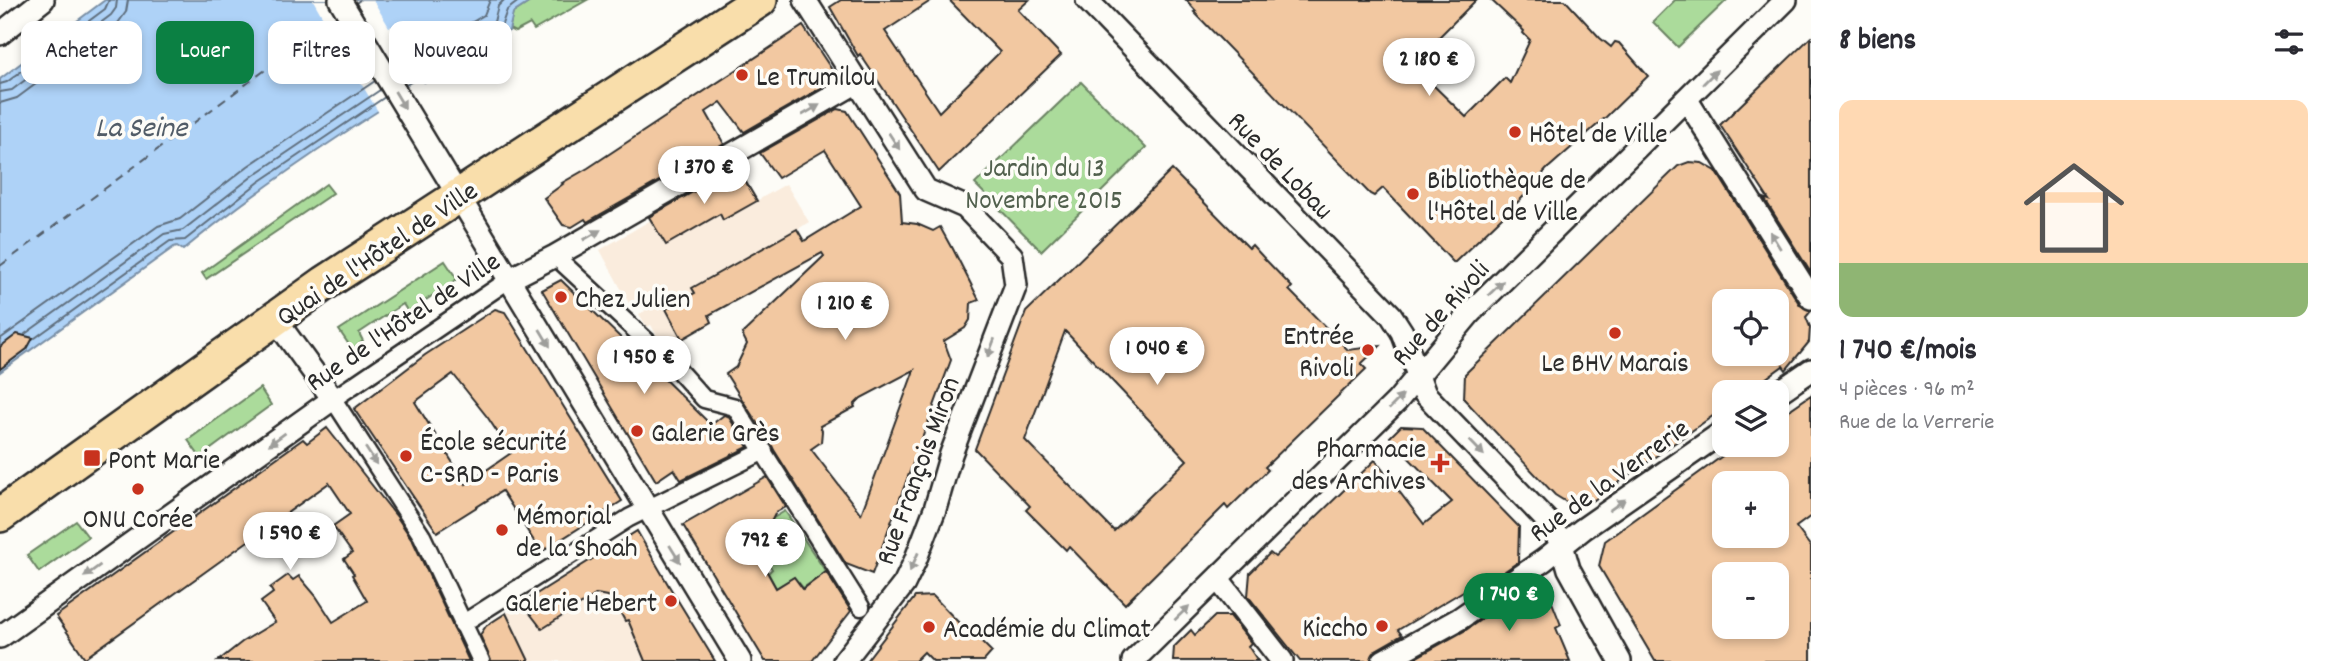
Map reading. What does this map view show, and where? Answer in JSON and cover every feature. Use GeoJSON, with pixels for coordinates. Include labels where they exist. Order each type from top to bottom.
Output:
{"type":"FeatureCollection","features":[{"type":"Feature","properties":{"kind":"main road","name":"Quai de l'Hôtel de Ville"},"geometry":{"type":"LineString","coordinates":[[0,515],[325,283],[760,0]]}},
{"type":"Feature","properties":{"kind":"street"},"geometry":{"type":"LineString","coordinates":[[0,34],[43,0]]}},
{"type":"Feature","properties":{"kind":"street"},"geometry":{"type":"LineString","coordinates":[[340,0],[740,661]]}},
{"type":"Feature","properties":{"kind":"street"},"geometry":{"type":"LineString","coordinates":[[805,0],[856,83]]}},
{"type":"Feature","properties":{"kind":"street","name":"Rue de Lobau"},"geometry":{"type":"LineString","coordinates":[[1087,0],[1391,316],[1402,332],[1425,394],[1550,524],[1562,545],[1569,569],[1620,661]]}},
{"type":"Feature","properties":{"kind":"street","name":"Rue de Rivoli"},"geometry":{"type":"LineString","coordinates":[[1133,661],[1420,377],[1470,313],[1786,0]]}},
{"type":"Feature","properties":{"kind":"street","name":"Rue de l'Hôtel de Ville"},"geometry":{"type":"LineString","coordinates":[[0,637],[332,399],[510,279],[555,256],[856,83]]}},
{"type":"Feature","properties":{"kind":"street","name":"Rue François Miron"},"geometry":{"type":"LineString","coordinates":[[844,661],[866,615],[904,584],[915,561],[935,509],[951,454],[1016,285],[1012,256],[965,207],[926,190],[856,83]]}},
{"type":"Feature","properties":{"kind":"street"},"geometry":{"type":"LineString","coordinates":[[1687,100],[1811,298]]}},
{"type":"Feature","properties":{"kind":"street"},"geometry":{"type":"LineString","coordinates":[[555,256],[677,369],[704,399],[735,407],[866,615]]}},
{"type":"Feature","properties":{"kind":"street"},"geometry":{"type":"LineString","coordinates":[[275,318],[422,536],[481,661]]}},
{"type":"Feature","properties":{"kind":"street"},"geometry":{"type":"LineString","coordinates":[[1789,385],[1811,370]]}},
{"type":"Feature","properties":{"kind":"street","name":"Rue de la Verrerie"},"geometry":{"type":"LineString","coordinates":[[1383,661],[1459,620],[1712,439]]}},
{"type":"Feature","properties":{"kind":"street"},"geometry":{"type":"LineString","coordinates":[[462,624],[629,519],[764,451]]}},
{"type":"Feature","properties":{"kind":"street"},"geometry":{"type":"LineString","coordinates":[[1218,579],[1282,661]]}},
{"type":"Feature","properties":{"kind":"shaded area"},"geometry":{"type":"Polygon","coordinates":[[[786,184],[809,222],[798,229],[811,253],[815,252],[816,256],[709,315],[712,322],[663,347],[651,325],[647,327],[639,314],[645,311],[642,304],[632,309],[600,250],[651,220],[667,244],[720,214],[723,220],[786,184]]]}},
{"type":"Feature","properties":{"kind":"shaded area"},"geometry":{"type":"Polygon","coordinates":[[[600,555],[645,661],[493,661],[484,630],[486,626],[600,555]]]}},
{"type":"Feature","properties":{"kind":"green space"},"geometry":{"type":"Polygon","coordinates":[[[533,0],[587,0],[534,30],[530,24],[515,32],[512,30],[513,13],[533,0]]]}},
{"type":"Feature","properties":{"kind":"green space"},"geometry":{"type":"Polygon","coordinates":[[[1675,0],[1727,0],[1678,47],[1653,22],[1675,0]]]}},
{"type":"Feature","properties":{"kind":"green space","name":"Jardin du 13 Novembre 2015"},"geometry":{"type":"Polygon","coordinates":[[[1081,82],[1146,148],[1041,251],[975,184],[1081,82]]]}},
{"type":"Feature","properties":{"kind":"green space"},"geometry":{"type":"Polygon","coordinates":[[[326,184],[333,193],[206,279],[202,273],[326,184]]]}},
{"type":"Feature","properties":{"kind":"green space"},"geometry":{"type":"Polygon","coordinates":[[[445,261],[457,279],[408,312],[403,304],[359,333],[363,341],[352,349],[339,330],[445,261]]]}},
{"type":"Feature","properties":{"kind":"green space"},"geometry":{"type":"Polygon","coordinates":[[[260,388],[271,405],[200,457],[188,440],[260,388]]]}},
{"type":"Feature","properties":{"kind":"green space"},"geometry":{"type":"Polygon","coordinates":[[[785,511],[826,572],[803,588],[794,577],[776,588],[768,573],[772,569],[765,558],[775,550],[760,526],[785,511]]]}},
{"type":"Feature","properties":{"kind":"green space"},"geometry":{"type":"Polygon","coordinates":[[[76,521],[88,537],[39,572],[27,555],[76,521]]]}},
{"type":"Feature","properties":{"kind":"water","name":"La Seine"},"geometry":{"type":"Polygon","coordinates":[[[105,0],[533,0],[513,13],[511,21],[389,21],[389,84],[422,84],[301,162],[183,250],[174,247],[0,372],[0,79],[21,63],[21,84],[142,84],[142,21],[77,21],[105,0]]]}},
{"type":"Feature","properties":{"kind":"pier"},"geometry":{"type":"Polygon","coordinates":[[[313,0],[373,0],[389,27],[389,84],[425,85],[379,113],[361,84],[375,84],[375,21],[325,21],[313,0]]]}},
{"type":"Feature","properties":{"kind":"building"},"geometry":{"type":"Polygon","coordinates":[[[841,0],[932,0],[885,31],[939,112],[1000,52],[949,0],[1029,0],[1018,10],[1061,55],[939,172],[860,54],[858,56],[830,7],[841,0]]]}},
{"type":"Feature","properties":{"kind":"building","name":"Hôtel de Ville"},"geometry":{"type":"Polygon","coordinates":[[[1186,0],[1476,0],[1431,45],[1437,65],[1429,81],[1466,117],[1505,78],[1510,83],[1530,40],[1491,0],[1565,0],[1611,47],[1615,42],[1619,43],[1648,76],[1546,170],[1525,195],[1454,263],[1383,188],[1374,196],[1370,194],[1194,12],[1196,11],[1186,0]]]}},
{"type":"Feature","properties":{"kind":"building"},"geometry":{"type":"Polygon","coordinates":[[[803,26],[836,76],[826,85],[744,132],[721,102],[706,112],[724,144],[587,222],[585,219],[572,227],[563,225],[544,198],[562,183],[803,26]]]}},
{"type":"Feature","properties":{"kind":"building"},"geometry":{"type":"Polygon","coordinates":[[[1811,37],[1811,273],[1764,198],[1769,200],[1720,125],[1811,37]]]}},
{"type":"Feature","properties":{"kind":"building"},"geometry":{"type":"Polygon","coordinates":[[[838,109],[847,111],[900,193],[902,222],[917,224],[933,231],[940,227],[979,300],[971,303],[970,320],[965,328],[944,341],[951,360],[872,574],[846,564],[726,374],[736,367],[747,344],[742,334],[824,256],[822,253],[709,315],[712,322],[682,339],[666,309],[695,293],[692,288],[797,229],[804,241],[861,206],[825,150],[778,178],[760,153],[838,109]],[[914,370],[861,398],[855,407],[820,426],[821,442],[811,449],[861,514],[914,370]]]}},
{"type":"Feature","properties":{"kind":"building","name":"Le BHV Marais"},"geometry":{"type":"Polygon","coordinates":[[[1689,162],[1702,163],[1716,171],[1800,305],[1811,311],[1806,317],[1810,327],[1809,342],[1786,370],[1783,366],[1764,380],[1712,380],[1712,416],[1594,500],[1581,504],[1568,503],[1555,495],[1464,399],[1465,374],[1678,166],[1689,162]]]}},
{"type":"Feature","properties":{"kind":"building"},"geometry":{"type":"Polygon","coordinates":[[[737,167],[757,201],[723,220],[720,214],[666,245],[649,217],[737,167]]]}},
{"type":"Feature","properties":{"kind":"building"},"geometry":{"type":"Polygon","coordinates":[[[1172,170],[1249,248],[1252,245],[1292,287],[1289,290],[1348,350],[1380,346],[1361,364],[1366,369],[1265,467],[1268,470],[1228,509],[1225,505],[1125,604],[1069,546],[1066,550],[1026,510],[1030,506],[975,449],[1026,312],[1172,170]],[[1065,331],[1025,440],[1114,531],[1187,460],[1065,331]]]}},
{"type":"Feature","properties":{"kind":"building"},"geometry":{"type":"Polygon","coordinates":[[[561,280],[628,345],[645,355],[643,358],[711,425],[724,415],[728,416],[748,447],[681,480],[674,469],[656,481],[542,290],[561,280]]]}},
{"type":"Feature","properties":{"kind":"building"},"geometry":{"type":"Polygon","coordinates":[[[495,309],[505,312],[622,501],[541,552],[502,491],[437,532],[354,409],[425,355],[495,309]],[[453,374],[415,402],[466,484],[511,453],[488,418],[453,374]]]}},
{"type":"Feature","properties":{"kind":"building"},"geometry":{"type":"Polygon","coordinates":[[[17,334],[33,338],[27,349],[0,369],[0,347],[17,334]]]}},
{"type":"Feature","properties":{"kind":"building"},"geometry":{"type":"Polygon","coordinates":[[[1811,395],[1811,516],[1796,527],[1811,547],[1811,661],[1655,661],[1599,566],[1605,541],[1721,457],[1789,457],[1789,410],[1811,395]]]}},
{"type":"Feature","properties":{"kind":"building"},"geometry":{"type":"Polygon","coordinates":[[[1401,426],[1422,427],[1519,527],[1518,562],[1469,596],[1465,590],[1398,630],[1402,635],[1376,650],[1370,661],[1300,661],[1248,596],[1250,573],[1270,553],[1275,557],[1375,460],[1424,524],[1452,502],[1393,442],[1390,437],[1401,426]]]}},
{"type":"Feature","properties":{"kind":"building"},"geometry":{"type":"Polygon","coordinates":[[[327,428],[413,541],[469,661],[218,661],[242,642],[275,622],[261,602],[273,593],[270,588],[288,575],[293,580],[299,576],[333,622],[367,601],[344,559],[352,553],[333,526],[350,514],[329,483],[85,658],[56,616],[303,439],[307,443],[327,428]]]}},
{"type":"Feature","properties":{"kind":"building"},"geometry":{"type":"Polygon","coordinates":[[[767,477],[786,507],[776,512],[756,552],[776,588],[794,577],[803,589],[826,572],[851,611],[812,661],[765,661],[683,525],[767,477]]]}},
{"type":"Feature","properties":{"kind":"building"},"geometry":{"type":"Polygon","coordinates":[[[637,531],[715,661],[645,661],[628,620],[625,621],[612,597],[597,594],[542,629],[522,603],[637,531]]]}},
{"type":"Feature","properties":{"kind":"building"},"geometry":{"type":"Polygon","coordinates":[[[1542,577],[1561,625],[1556,628],[1570,661],[1410,661],[1466,630],[1542,577]]]}},
{"type":"Feature","properties":{"kind":"building","name":"Académie du Climat"},"geometry":{"type":"Polygon","coordinates":[[[933,596],[992,652],[984,661],[933,661],[924,652],[915,661],[866,661],[915,597],[933,596]]]}},
{"type":"Feature","properties":{"kind":"building"},"geometry":{"type":"Polygon","coordinates":[[[506,613],[529,661],[491,661],[480,635],[486,626],[506,613]]]}},
{"type":"Feature","properties":{"kind":"building"},"geometry":{"type":"Polygon","coordinates":[[[1215,616],[1230,616],[1251,643],[1248,646],[1258,661],[1173,661],[1174,647],[1191,630],[1195,635],[1215,616]]]}},
{"type":"Feature","properties":{"kind":"ferry route"},"geometry":{"type":"LineString","coordinates":[[353,5],[360,0]]}},
{"type":"Feature","properties":{"kind":"ferry route"},"geometry":{"type":"LineString","coordinates":[[0,266],[337,17]]}},
{"type":"Feature","properties":{"kind":"place","name":"Le Trumilou"},"geometry":{"type":"Point","coordinates":[742,75]}},
{"type":"Feature","properties":{"kind":"place","name":"Hôtel de Ville"},"geometry":{"type":"Point","coordinates":[1515,132]}},
{"type":"Feature","properties":{"kind":"place","name":"Bibliothèque de l'Hôtel de Ville"},"geometry":{"type":"Point","coordinates":[1413,194]}},
{"type":"Feature","properties":{"kind":"place","name":"Chez Julien"},"geometry":{"type":"Point","coordinates":[561,297]}},
{"type":"Feature","properties":{"kind":"place","name":"Le BHV Marais"},"geometry":{"type":"Point","coordinates":[1615,333]}},
{"type":"Feature","properties":{"kind":"place","name":"Entrée Rivoli"},"geometry":{"type":"Point","coordinates":[1368,350]}},
{"type":"Feature","properties":{"kind":"place","name":"Galerie Grès"},"geometry":{"type":"Point","coordinates":[637,431]}},
{"type":"Feature","properties":{"kind":"place","name":"École sécurité C-SRD - Paris"},"geometry":{"type":"Point","coordinates":[406,456]}},
{"type":"Feature","properties":{"kind":"place","name":"Pont Marie"},"geometry":{"type":"Point","coordinates":[92,458]}},
{"type":"Feature","properties":{"kind":"place","name":"Pharmacie des Archives"},"geometry":{"type":"Point","coordinates":[1440,463]}},
{"type":"Feature","properties":{"kind":"place","name":"ONU Corée"},"geometry":{"type":"Point","coordinates":[138,489]}},
{"type":"Feature","properties":{"kind":"place","name":"Mémorial de la Shoah"},"geometry":{"type":"Point","coordinates":[502,530]}},
{"type":"Feature","properties":{"kind":"place","name":"Galerie Hebert"},"geometry":{"type":"Point","coordinates":[671,601]}},
{"type":"Feature","properties":{"kind":"place","name":"Kiccho"},"geometry":{"type":"Point","coordinates":[1382,626]}},
{"type":"Feature","properties":{"kind":"place","name":"Académie du Climat"},"geometry":{"type":"Point","coordinates":[929,627]}}]}
